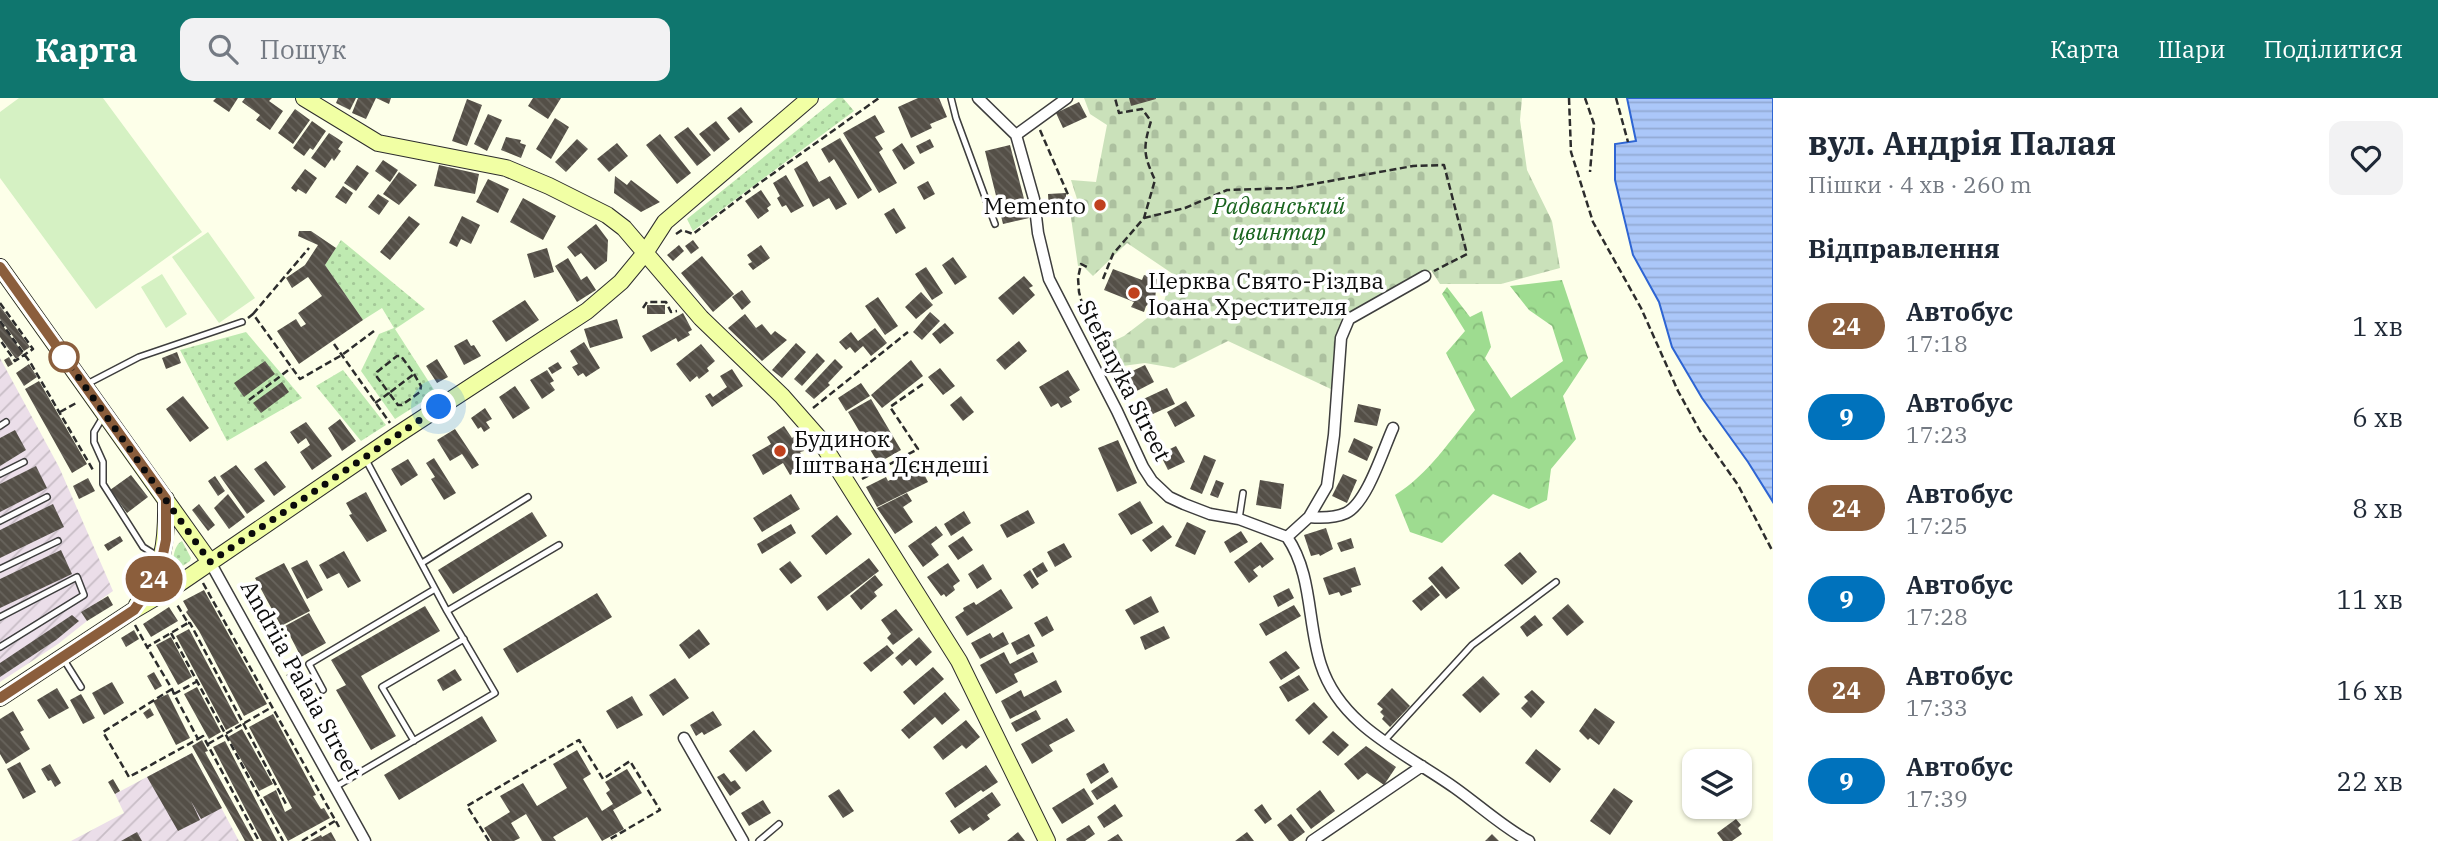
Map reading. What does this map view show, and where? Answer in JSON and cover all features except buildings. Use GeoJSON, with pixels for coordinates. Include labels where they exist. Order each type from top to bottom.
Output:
{"type":"FeatureCollection","features":[{"type":"Feature","properties":{"kind":"street"},"geometry":{"type":"LineString","coordinates":[[304,98],[378,143],[506,168],[537,180],[607,215],[624,229],[701,318],[782,396],[818,437],[959,661],[1047,841]]}},
{"type":"Feature","properties":{"kind":"street"},"geometry":{"type":"LineString","coordinates":[[0,698],[62,657],[134,617],[365,457],[587,311],[621,282],[645,253],[665,222],[810,98]]}},
{"type":"Feature","properties":{"kind":"street"},"geometry":{"type":"LineString","coordinates":[[978,98],[1016,135],[1067,98]]}},
{"type":"Feature","properties":{"kind":"street","name":"Stefanyka Street"},"geometry":{"type":"LineString","coordinates":[[1016,135],[1034,199],[1038,233],[1049,278],[1152,481],[1170,497],[1184,504],[1210,514],[1240,519],[1287,537]]}},
{"type":"Feature","properties":{"kind":"street","name":"Andriia Palaia Street"},"geometry":{"type":"LineString","coordinates":[[0,267],[83,393],[105,414],[210,562],[365,841]]}},
{"type":"Feature","properties":{"kind":"street"},"geometry":{"type":"LineString","coordinates":[[1425,275],[1349,319],[1341,338],[1330,474],[1322,496],[1308,517],[1287,537],[1301,562],[1316,648],[1326,678],[1352,716],[1529,841]]}},
{"type":"Feature","properties":{"kind":"street"},"geometry":{"type":"LineString","coordinates":[[1308,517],[1324,518],[1347,513],[1361,500],[1393,428]]}},
{"type":"Feature","properties":{"kind":"street"},"geometry":{"type":"LineString","coordinates":[[134,617],[153,583],[162,559],[166,540],[166,499]]}},
{"type":"Feature","properties":{"kind":"street"},"geometry":{"type":"LineString","coordinates":[[684,738],[743,841]]}},
{"type":"Feature","properties":{"kind":"street"},"geometry":{"type":"LineString","coordinates":[[1312,841],[1422,766]]}},
{"type":"Feature","properties":{"kind":"lane"},"geometry":{"type":"LineString","coordinates":[[951,98],[995,224]]}},
{"type":"Feature","properties":{"kind":"lane"},"geometry":{"type":"LineString","coordinates":[[83,393],[139,357],[242,322]]}},
{"type":"Feature","properties":{"kind":"lane"},"geometry":{"type":"LineString","coordinates":[[105,414],[94,432],[94,442],[103,462],[103,484],[142,547],[162,559]]}},
{"type":"Feature","properties":{"kind":"lane"},"geometry":{"type":"LineString","coordinates":[[0,426],[6,422]]}},
{"type":"Feature","properties":{"kind":"lane"},"geometry":{"type":"LineString","coordinates":[[335,787],[495,693],[447,611],[365,457]]}},
{"type":"Feature","properties":{"kind":"lane"},"geometry":{"type":"LineString","coordinates":[[0,474],[24,462]]}},
{"type":"Feature","properties":{"kind":"lane"},"geometry":{"type":"LineString","coordinates":[[1240,519],[1243,493]]}},
{"type":"Feature","properties":{"kind":"lane"},"geometry":{"type":"LineString","coordinates":[[0,521],[47,497]]}},
{"type":"Feature","properties":{"kind":"lane"},"geometry":{"type":"LineString","coordinates":[[422,563],[528,497]]}},
{"type":"Feature","properties":{"kind":"lane"},"geometry":{"type":"LineString","coordinates":[[0,569],[58,541]]}},
{"type":"Feature","properties":{"kind":"lane"},"geometry":{"type":"LineString","coordinates":[[447,611],[559,545]]}},
{"type":"Feature","properties":{"kind":"lane"},"geometry":{"type":"LineString","coordinates":[[0,617],[77,577],[84,595],[0,646]]}},
{"type":"Feature","properties":{"kind":"lane"},"geometry":{"type":"LineString","coordinates":[[1384,741],[1472,645],[1556,582]]}},
{"type":"Feature","properties":{"kind":"lane"},"geometry":{"type":"LineString","coordinates":[[323,690],[309,664],[436,589]]}},
{"type":"Feature","properties":{"kind":"lane"},"geometry":{"type":"LineString","coordinates":[[414,741],[382,687],[464,639]]}},
{"type":"Feature","properties":{"kind":"lane"},"geometry":{"type":"LineString","coordinates":[[62,657],[81,687]]}},
{"type":"Feature","properties":{"kind":"lane"},"geometry":{"type":"LineString","coordinates":[[759,841],[779,824]]}},
{"type":"Feature","properties":{"kind":"path"},"geometry":{"type":"LineString","coordinates":[[668,239],[682,230],[694,234],[757,185],[879,98]]}},
{"type":"Feature","properties":{"kind":"path"},"geometry":{"type":"LineString","coordinates":[[1103,279],[1112,254],[1144,218],[1155,180],[1144,158],[1151,121],[1142,109],[1119,113],[1115,98]]}},
{"type":"Feature","properties":{"kind":"path"},"geometry":{"type":"LineString","coordinates":[[1569,98],[1571,152],[1593,222],[1641,308],[1678,391],[1700,431],[1738,485],[1773,552]]}},
{"type":"Feature","properties":{"kind":"path"},"geometry":{"type":"LineString","coordinates":[[1585,98],[1594,124],[1590,172]]}},
{"type":"Feature","properties":{"kind":"path"},"geometry":{"type":"LineString","coordinates":[[1616,98],[1629,142]]}},
{"type":"Feature","properties":{"kind":"path"},"geometry":{"type":"LineString","coordinates":[[1035,121],[1069,197]]}},
{"type":"Feature","properties":{"kind":"path"},"geometry":{"type":"LineString","coordinates":[[1144,218],[1185,208],[1227,190],[1291,188],[1413,166],[1444,165],[1467,254],[1425,275]]}},
{"type":"Feature","properties":{"kind":"path"},"geometry":{"type":"LineString","coordinates":[[1074,213],[1080,211]]}},
{"type":"Feature","properties":{"kind":"path"},"geometry":{"type":"LineString","coordinates":[[242,322],[253,314],[309,248]]}},
{"type":"Feature","properties":{"kind":"path"},"geometry":{"type":"LineString","coordinates":[[1084,349],[1089,334],[1078,278],[1081,264],[1090,268]]}},
{"type":"Feature","properties":{"kind":"path"},"geometry":{"type":"LineString","coordinates":[[643,307],[647,302],[666,302],[671,312],[684,310]]}},
{"type":"Feature","properties":{"kind":"path"},"geometry":{"type":"LineString","coordinates":[[0,303],[33,349],[15,361],[0,340]]}},
{"type":"Feature","properties":{"kind":"path"},"geometry":{"type":"LineString","coordinates":[[253,314],[300,379],[342,355],[374,331]]}},
{"type":"Feature","properties":{"kind":"path"},"geometry":{"type":"LineString","coordinates":[[0,321],[25,354],[103,484]]}},
{"type":"Feature","properties":{"kind":"path"},"geometry":{"type":"LineString","coordinates":[[813,408],[908,332]]}},
{"type":"Feature","properties":{"kind":"path"},"geometry":{"type":"LineString","coordinates":[[334,344],[391,425]]}},
{"type":"Feature","properties":{"kind":"path"},"geometry":{"type":"LineString","coordinates":[[397,356],[401,356],[414,374],[421,386],[420,392],[402,405],[398,405],[377,377],[377,372],[397,356]]}},
{"type":"Feature","properties":{"kind":"path"},"geometry":{"type":"LineString","coordinates":[[249,400],[291,367]]}},
{"type":"Feature","properties":{"kind":"path"},"geometry":{"type":"LineString","coordinates":[[375,402],[414,374]]}},
{"type":"Feature","properties":{"kind":"path"},"geometry":{"type":"LineString","coordinates":[[858,481],[918,449],[890,407],[923,384]]}},
{"type":"Feature","properties":{"kind":"path"},"geometry":{"type":"LineString","coordinates":[[60,412],[83,393]]}},
{"type":"Feature","properties":{"kind":"path"},"geometry":{"type":"LineString","coordinates":[[203,583],[339,827]]}},
{"type":"Feature","properties":{"kind":"path"},"geometry":{"type":"LineString","coordinates":[[174,600],[190,623],[287,806]]}},
{"type":"Feature","properties":{"kind":"path"},"geometry":{"type":"LineString","coordinates":[[134,617],[147,647],[198,739]]}},
{"type":"Feature","properties":{"kind":"path"},"geometry":{"type":"LineString","coordinates":[[147,647],[188,623]]}},
{"type":"Feature","properties":{"kind":"path"},"geometry":{"type":"LineString","coordinates":[[172,633],[284,841]]}},
{"type":"Feature","properties":{"kind":"path"},"geometry":{"type":"LineString","coordinates":[[276,681],[309,664]]}},
{"type":"Feature","properties":{"kind":"path"},"geometry":{"type":"LineString","coordinates":[[174,694],[197,682]]}},
{"type":"Feature","properties":{"kind":"path"},"geometry":{"type":"LineString","coordinates":[[172,689],[103,732],[130,778],[203,736],[260,841]]}},
{"type":"Feature","properties":{"kind":"path"},"geometry":{"type":"LineString","coordinates":[[208,744],[272,707]]}},
{"type":"Feature","properties":{"kind":"path"},"geometry":{"type":"LineString","coordinates":[[489,841],[467,806],[579,740],[603,779],[630,761],[660,810],[610,839],[612,841]]}},
{"type":"Feature","properties":{"kind":"path"},"geometry":{"type":"LineString","coordinates":[[302,841],[335,821]]}},
{"type":"Feature","properties":{"kind":"shaded area"},"geometry":{"type":"Polygon","coordinates":[[[0,358],[59,467],[113,591],[82,613],[87,621],[58,644],[0,682],[0,358]]]}},
{"type":"Feature","properties":{"kind":"shaded area"},"geometry":{"type":"Polygon","coordinates":[[[192,753],[239,841],[71,841],[124,813],[115,794],[192,753]]]}},
{"type":"Feature","properties":{"kind":"green space"},"geometry":{"type":"Polygon","coordinates":[[[19,98],[103,98],[202,232],[96,309],[0,178],[0,112],[19,98]]]}},
{"type":"Feature","properties":{"kind":"green space"},"geometry":{"type":"Polygon","coordinates":[[[837,98],[843,98],[854,111],[693,231],[687,219],[837,98]]]}},
{"type":"Feature","properties":{"kind":"green space","name":"Радванський цвинтар"},"geometry":{"type":"Polygon","coordinates":[[[1084,98],[1522,98],[1520,120],[1527,170],[1552,221],[1560,268],[1501,284],[1440,284],[1431,270],[1341,320],[1333,390],[1228,341],[1174,368],[1145,363],[1115,367],[1103,346],[1124,336],[1162,307],[1173,274],[1127,243],[1093,276],[1083,266],[1078,266],[1069,204],[1077,199],[1071,180],[1096,182],[1107,125],[1090,114],[1084,98]]]}},
{"type":"Feature","properties":{"kind":"green space"},"geometry":{"type":"Polygon","coordinates":[[[208,232],[255,298],[219,323],[172,257],[208,232]]]}},
{"type":"Feature","properties":{"kind":"green space"},"geometry":{"type":"Polygon","coordinates":[[[341,240],[425,309],[395,329],[436,393],[395,419],[361,371],[379,334],[394,328],[382,308],[363,320],[325,265],[341,240]]]}},
{"type":"Feature","properties":{"kind":"green space"},"geometry":{"type":"Polygon","coordinates":[[[162,274],[187,314],[166,328],[141,287],[162,274]]]}},
{"type":"Feature","properties":{"kind":"green space"},"geometry":{"type":"Polygon","coordinates":[[[1562,280],[1588,358],[1563,396],[1576,439],[1551,469],[1547,500],[1529,509],[1493,494],[1442,543],[1410,532],[1395,495],[1428,467],[1475,410],[1446,353],[1465,331],[1442,294],[1447,287],[1470,317],[1482,311],[1491,347],[1485,358],[1511,398],[1563,361],[1552,326],[1529,310],[1510,286],[1562,280]]]}},
{"type":"Feature","properties":{"kind":"green space"},"geometry":{"type":"Polygon","coordinates":[[[246,332],[302,398],[227,441],[180,350],[246,332]]]}},
{"type":"Feature","properties":{"kind":"green space"},"geometry":{"type":"Polygon","coordinates":[[[343,370],[386,425],[361,441],[316,386],[343,370]]]}},
{"type":"Feature","properties":{"kind":"green space"},"geometry":{"type":"Polygon","coordinates":[[[182,541],[191,558],[178,569],[174,567],[175,549],[182,541]]]}},
{"type":"Feature","properties":{"kind":"water"},"geometry":{"type":"Polygon","coordinates":[[[1627,98],[1773,98],[1773,502],[1702,398],[1672,347],[1659,302],[1633,255],[1615,180],[1615,144],[1636,141],[1627,98]]]}},
{"type":"Feature","properties":{"kind":"bus line","name":"24"},"geometry":{"type":"LineString","coordinates":[[0,267],[166,499],[166,540],[153,583],[134,610],[0,698]]}},
{"type":"Feature","properties":{"kind":"place","name":"Memento"},"geometry":{"type":"Point","coordinates":[1100,205]}},
{"type":"Feature","properties":{"kind":"place","name":"Церква Свято-Різдва Іоана Хрестителя"},"geometry":{"type":"Point","coordinates":[1134,293]}},
{"type":"Feature","properties":{"kind":"place","name":"Будинок Іштвана Дєндеші"},"geometry":{"type":"Point","coordinates":[780,451]}},
{"type":"Feature","properties":{"kind":"route"},"geometry":{"type":"LineString","coordinates":[[64,357],[210,562],[439,407]]}}]}
